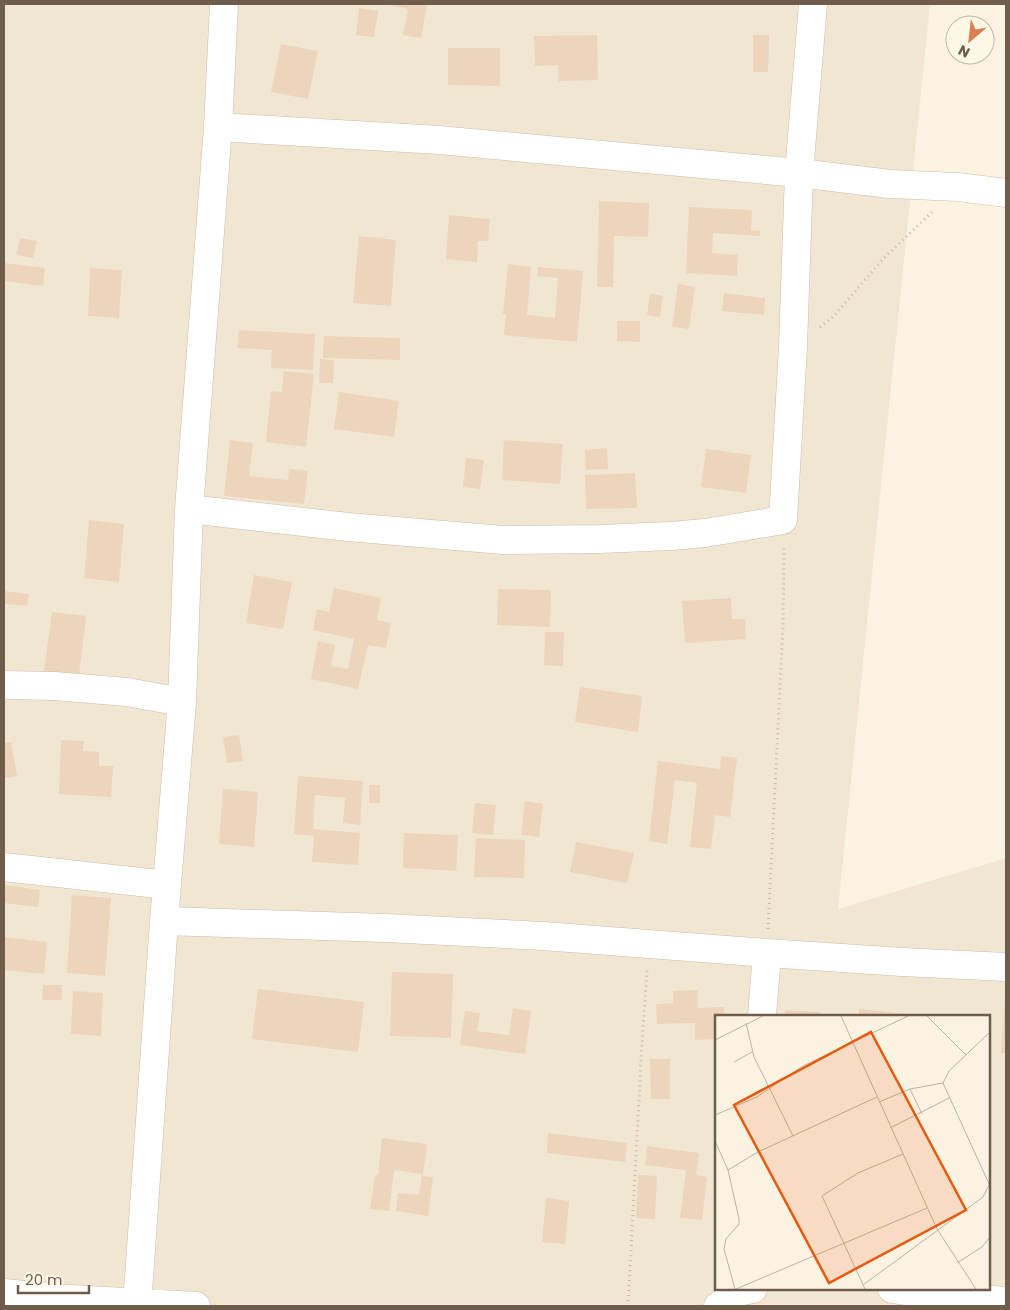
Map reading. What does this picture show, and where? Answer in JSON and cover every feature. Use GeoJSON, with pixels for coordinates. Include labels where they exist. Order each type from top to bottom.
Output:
{"type":"FeatureCollection","features":[{"type":"Feature","properties":{"kind":"street"},"geometry":{"type":"LineString","coordinates":[[137,1305],[164,921],[182,702],[189,509],[218,127],[224,4]]}},
{"type":"Feature","properties":{"kind":"street"},"geometry":{"type":"LineString","coordinates":[[189,509],[348,527],[503,540],[671,536],[705,533],[783,520],[793,347],[799,173],[813,4]]}},
{"type":"Feature","properties":{"kind":"street"},"geometry":{"type":"LineString","coordinates":[[218,127],[439,140],[799,173],[890,184],[958,187],[1006,192]]}},
{"type":"Feature","properties":{"kind":"street"},"geometry":{"type":"LineString","coordinates":[[4,685],[54,686],[127,692],[182,702]]}},
{"type":"Feature","properties":{"kind":"street"},"geometry":{"type":"LineString","coordinates":[[4,868],[168,885]]}},
{"type":"Feature","properties":{"kind":"street"},"geometry":{"type":"LineString","coordinates":[[164,921],[386,928],[543,936],[767,954],[1006,967]]}},
{"type":"Feature","properties":{"kind":"street"},"geometry":{"type":"LineString","coordinates":[[762,1015],[767,954]]}},
{"type":"Feature","properties":{"kind":"street"},"geometry":{"type":"LineString","coordinates":[[899,1290],[940,1296],[1006,1301]]}},
{"type":"Feature","properties":{"kind":"street"},"geometry":{"type":"LineString","coordinates":[[4,1293],[137,1305],[196,1306]]}},
{"type":"Feature","properties":{"kind":"street"},"geometry":{"type":"LineString","coordinates":[[718,1306],[745,1294]]}},
{"type":"Feature","properties":{"kind":"path"},"geometry":{"type":"LineString","coordinates":[[793,347],[832,318],[884,258],[958,187]]}},
{"type":"Feature","properties":{"kind":"path"},"geometry":{"type":"LineString","coordinates":[[767,954],[783,626],[783,520]]}},
{"type":"Feature","properties":{"kind":"path"},"geometry":{"type":"LineString","coordinates":[[628,1306],[649,944]]}},
{"type":"Feature","properties":{"kind":"shaded area"},"geometry":{"type":"Polygon","coordinates":[[[4,4],[930,4],[838,909],[1006,858],[1006,1306],[4,1306],[4,4]]]}},
{"type":"Feature","properties":{"kind":"building"},"geometry":{"type":"Polygon","coordinates":[[[386,4],[427,4],[421,38],[403,35],[408,9],[386,4]]]}},
{"type":"Feature","properties":{"kind":"building"},"geometry":{"type":"Polygon","coordinates":[[[359,8],[378,11],[374,37],[356,35],[359,8]]]}},
{"type":"Feature","properties":{"kind":"building"},"geometry":{"type":"Polygon","coordinates":[[[597,35],[598,80],[558,81],[558,65],[535,66],[534,36],[597,35]]]}},
{"type":"Feature","properties":{"kind":"building"},"geometry":{"type":"Polygon","coordinates":[[[753,35],[769,35],[768,72],[753,72],[753,35]]]}},
{"type":"Feature","properties":{"kind":"building"},"geometry":{"type":"Polygon","coordinates":[[[281,44],[318,51],[308,99],[271,92],[281,44]]]}},
{"type":"Feature","properties":{"kind":"building"},"geometry":{"type":"Polygon","coordinates":[[[448,48],[500,48],[500,86],[448,85],[448,48]]]}},
{"type":"Feature","properties":{"kind":"building"},"geometry":{"type":"Polygon","coordinates":[[[599,201],[649,203],[648,237],[614,236],[613,287],[597,287],[599,201]]]}},
{"type":"Feature","properties":{"kind":"building"},"geometry":{"type":"Polygon","coordinates":[[[689,207],[752,210],[751,230],[760,231],[760,236],[713,233],[712,253],[738,255],[737,276],[686,273],[689,207]]]}},
{"type":"Feature","properties":{"kind":"building"},"geometry":{"type":"Polygon","coordinates":[[[449,215],[490,219],[488,241],[478,241],[477,262],[446,259],[449,215]]]}},
{"type":"Feature","properties":{"kind":"building"},"geometry":{"type":"Polygon","coordinates":[[[359,236],[396,240],[391,306],[353,303],[359,236]]]}},
{"type":"Feature","properties":{"kind":"building"},"geometry":{"type":"Polygon","coordinates":[[[20,238],[37,241],[33,258],[16,255],[20,238]]]}},
{"type":"Feature","properties":{"kind":"building"},"geometry":{"type":"Polygon","coordinates":[[[4,263],[45,268],[43,286],[4,281],[4,263]]]}},
{"type":"Feature","properties":{"kind":"building"},"geometry":{"type":"Polygon","coordinates":[[[508,264],[531,267],[527,315],[555,318],[558,278],[537,276],[538,267],[583,271],[577,342],[504,335],[506,314],[503,314],[508,264]]]}},
{"type":"Feature","properties":{"kind":"building"},"geometry":{"type":"Polygon","coordinates":[[[90,268],[122,270],[119,318],[88,316],[90,268]]]}},
{"type":"Feature","properties":{"kind":"building"},"geometry":{"type":"Polygon","coordinates":[[[678,284],[695,287],[689,329],[672,327],[678,284]]]}},
{"type":"Feature","properties":{"kind":"building"},"geometry":{"type":"Polygon","coordinates":[[[724,293],[765,298],[764,315],[722,311],[724,293]]]}},
{"type":"Feature","properties":{"kind":"building"},"geometry":{"type":"Polygon","coordinates":[[[650,294],[663,296],[660,317],[647,315],[650,294]]]}},
{"type":"Feature","properties":{"kind":"building"},"geometry":{"type":"Polygon","coordinates":[[[617,321],[640,321],[640,342],[617,341],[617,321]]]}},
{"type":"Feature","properties":{"kind":"building"},"geometry":{"type":"Polygon","coordinates":[[[239,330],[315,334],[313,370],[271,368],[272,350],[237,348],[239,330]]]}},
{"type":"Feature","properties":{"kind":"building"},"geometry":{"type":"Polygon","coordinates":[[[324,336],[400,338],[400,360],[323,358],[324,336]]]}},
{"type":"Feature","properties":{"kind":"building"},"geometry":{"type":"Polygon","coordinates":[[[320,359],[334,360],[333,383],[319,383],[320,359]]]}},
{"type":"Feature","properties":{"kind":"building"},"geometry":{"type":"Polygon","coordinates":[[[284,371],[314,374],[306,447],[266,442],[271,391],[282,392],[284,371]]]}},
{"type":"Feature","properties":{"kind":"building"},"geometry":{"type":"Polygon","coordinates":[[[339,392],[399,401],[394,437],[334,429],[339,392]]]}},
{"type":"Feature","properties":{"kind":"building"},"geometry":{"type":"Polygon","coordinates":[[[230,440],[253,443],[249,476],[288,480],[289,469],[308,471],[304,504],[224,496],[230,440]]]}},
{"type":"Feature","properties":{"kind":"building"},"geometry":{"type":"Polygon","coordinates":[[[504,440],[563,444],[560,484],[502,480],[504,440]]]}},
{"type":"Feature","properties":{"kind":"building"},"geometry":{"type":"Polygon","coordinates":[[[607,448],[608,469],[586,470],[585,450],[607,448]]]}},
{"type":"Feature","properties":{"kind":"building"},"geometry":{"type":"Polygon","coordinates":[[[706,449],[751,455],[746,493],[701,487],[706,449]]]}},
{"type":"Feature","properties":{"kind":"building"},"geometry":{"type":"Polygon","coordinates":[[[466,458],[484,460],[480,489],[463,487],[466,458]]]}},
{"type":"Feature","properties":{"kind":"building"},"geometry":{"type":"Polygon","coordinates":[[[635,473],[637,508],[586,509],[585,475],[635,473]]]}},
{"type":"Feature","properties":{"kind":"building"},"geometry":{"type":"Polygon","coordinates":[[[89,520],[124,524],[119,582],[84,578],[89,520]]]}},
{"type":"Feature","properties":{"kind":"building"},"geometry":{"type":"Polygon","coordinates":[[[254,575],[292,582],[283,629],[246,623],[254,575]]]}},
{"type":"Feature","properties":{"kind":"building"},"geometry":{"type":"Polygon","coordinates":[[[334,588],[381,598],[377,620],[391,623],[386,648],[368,645],[358,689],[311,679],[318,641],[335,645],[331,666],[348,669],[354,639],[313,630],[317,609],[329,612],[334,588]]]}},
{"type":"Feature","properties":{"kind":"building"},"geometry":{"type":"Polygon","coordinates":[[[498,589],[551,590],[550,627],[497,625],[498,589]]]}},
{"type":"Feature","properties":{"kind":"building"},"geometry":{"type":"Polygon","coordinates":[[[4,591],[29,594],[27,606],[4,604],[4,591]]]}},
{"type":"Feature","properties":{"kind":"building"},"geometry":{"type":"Polygon","coordinates":[[[731,598],[732,619],[745,619],[746,639],[685,643],[682,601],[731,598]]]}},
{"type":"Feature","properties":{"kind":"building"},"geometry":{"type":"Polygon","coordinates":[[[52,612],[86,616],[79,675],[44,671],[52,612]]]}},
{"type":"Feature","properties":{"kind":"building"},"geometry":{"type":"Polygon","coordinates":[[[545,632],[564,632],[563,666],[544,665],[545,632]]]}},
{"type":"Feature","properties":{"kind":"building"},"geometry":{"type":"Polygon","coordinates":[[[580,687],[642,696],[638,732],[575,722],[580,687]]]}},
{"type":"Feature","properties":{"kind":"building"},"geometry":{"type":"Polygon","coordinates":[[[239,735],[243,761],[227,763],[223,737],[239,735]]]}},
{"type":"Feature","properties":{"kind":"building"},"geometry":{"type":"Polygon","coordinates":[[[61,740],[84,741],[83,751],[99,752],[99,766],[113,766],[111,797],[59,794],[61,740]]]}},
{"type":"Feature","properties":{"kind":"building"},"geometry":{"type":"Polygon","coordinates":[[[11,742],[17,776],[4,778],[4,743],[11,742]]]}},
{"type":"Feature","properties":{"kind":"building"},"geometry":{"type":"Polygon","coordinates":[[[721,756],[737,758],[730,817],[715,815],[711,849],[690,847],[697,783],[675,780],[667,844],[649,841],[658,761],[720,769],[721,756]]]}},
{"type":"Feature","properties":{"kind":"building"},"geometry":{"type":"Polygon","coordinates":[[[298,776],[363,781],[360,825],[343,823],[345,798],[315,795],[313,829],[360,833],[358,865],[312,862],[314,836],[294,834],[298,776]]]}},
{"type":"Feature","properties":{"kind":"building"},"geometry":{"type":"Polygon","coordinates":[[[369,785],[380,785],[380,803],[369,803],[369,785]]]}},
{"type":"Feature","properties":{"kind":"building"},"geometry":{"type":"Polygon","coordinates":[[[223,789],[258,792],[254,847],[219,844],[223,789]]]}},
{"type":"Feature","properties":{"kind":"building"},"geometry":{"type":"Polygon","coordinates":[[[525,801],[543,804],[539,837],[521,835],[525,801]]]}},
{"type":"Feature","properties":{"kind":"building"},"geometry":{"type":"Polygon","coordinates":[[[475,803],[496,805],[493,835],[472,833],[475,803]]]}},
{"type":"Feature","properties":{"kind":"building"},"geometry":{"type":"Polygon","coordinates":[[[404,833],[458,835],[456,871],[403,868],[404,833]]]}},
{"type":"Feature","properties":{"kind":"building"},"geometry":{"type":"Polygon","coordinates":[[[476,838],[525,840],[524,878],[474,877],[476,838]]]}},
{"type":"Feature","properties":{"kind":"building"},"geometry":{"type":"Polygon","coordinates":[[[576,842],[634,853],[627,883],[570,872],[576,842]]]}},
{"type":"Feature","properties":{"kind":"building"},"geometry":{"type":"Polygon","coordinates":[[[4,885],[40,890],[38,907],[4,903],[4,885]]]}},
{"type":"Feature","properties":{"kind":"building"},"geometry":{"type":"Polygon","coordinates":[[[72,895],[111,898],[105,976],[67,973],[72,895]]]}},
{"type":"Feature","properties":{"kind":"building"},"geometry":{"type":"Polygon","coordinates":[[[4,937],[47,942],[44,974],[4,970],[4,937]]]}},
{"type":"Feature","properties":{"kind":"building"},"geometry":{"type":"Polygon","coordinates":[[[392,972],[453,974],[451,1038],[390,1036],[392,972]]]}},
{"type":"Feature","properties":{"kind":"building"},"geometry":{"type":"Polygon","coordinates":[[[43,985],[62,985],[62,1000],[42,1000],[43,985]]]}},
{"type":"Feature","properties":{"kind":"building"},"geometry":{"type":"Polygon","coordinates":[[[258,989],[364,1002],[358,1052],[252,1039],[258,989]]]}},
{"type":"Feature","properties":{"kind":"building"},"geometry":{"type":"Polygon","coordinates":[[[698,990],[698,1008],[724,1007],[724,1015],[715,1015],[715,1039],[695,1040],[695,1023],[657,1024],[656,1004],[673,1003],[673,991],[698,990]]]}},
{"type":"Feature","properties":{"kind":"building"},"geometry":{"type":"Polygon","coordinates":[[[73,991],[103,993],[101,1036],[71,1034],[73,991]]]}},
{"type":"Feature","properties":{"kind":"building"},"geometry":{"type":"Polygon","coordinates":[[[1005,995],[1006,1053],[1001,1053],[1005,995]]]}},
{"type":"Feature","properties":{"kind":"building"},"geometry":{"type":"Polygon","coordinates":[[[513,1008],[531,1011],[525,1054],[460,1045],[465,1011],[480,1013],[477,1031],[509,1035],[513,1008]]]}},
{"type":"Feature","properties":{"kind":"building"},"geometry":{"type":"Polygon","coordinates":[[[859,1009],[905,1014],[905,1015],[859,1015],[859,1009]]]}},
{"type":"Feature","properties":{"kind":"building"},"geometry":{"type":"Polygon","coordinates":[[[785,1010],[820,1012],[820,1015],[785,1015],[785,1010]]]}},
{"type":"Feature","properties":{"kind":"building"},"geometry":{"type":"Polygon","coordinates":[[[650,1059],[670,1059],[670,1099],[651,1099],[650,1059]]]}},
{"type":"Feature","properties":{"kind":"building"},"geometry":{"type":"Polygon","coordinates":[[[548,1133],[627,1143],[625,1162],[547,1153],[548,1133]]]}},
{"type":"Feature","properties":{"kind":"building"},"geometry":{"type":"Polygon","coordinates":[[[382,1138],[427,1144],[423,1176],[433,1177],[428,1216],[396,1211],[398,1193],[419,1195],[422,1174],[394,1170],[389,1211],[370,1209],[375,1175],[378,1175],[382,1138]]]}},
{"type":"Feature","properties":{"kind":"building"},"geometry":{"type":"Polygon","coordinates":[[[647,1146],[699,1153],[696,1175],[707,1177],[702,1220],[680,1218],[686,1170],[645,1165],[647,1146]]]}},
{"type":"Feature","properties":{"kind":"building"},"geometry":{"type":"Polygon","coordinates":[[[638,1175],[657,1176],[655,1219],[636,1218],[638,1175]]]}},
{"type":"Feature","properties":{"kind":"building"},"geometry":{"type":"Polygon","coordinates":[[[546,1198],[569,1201],[565,1244],[542,1242],[546,1198]]]}}]}
